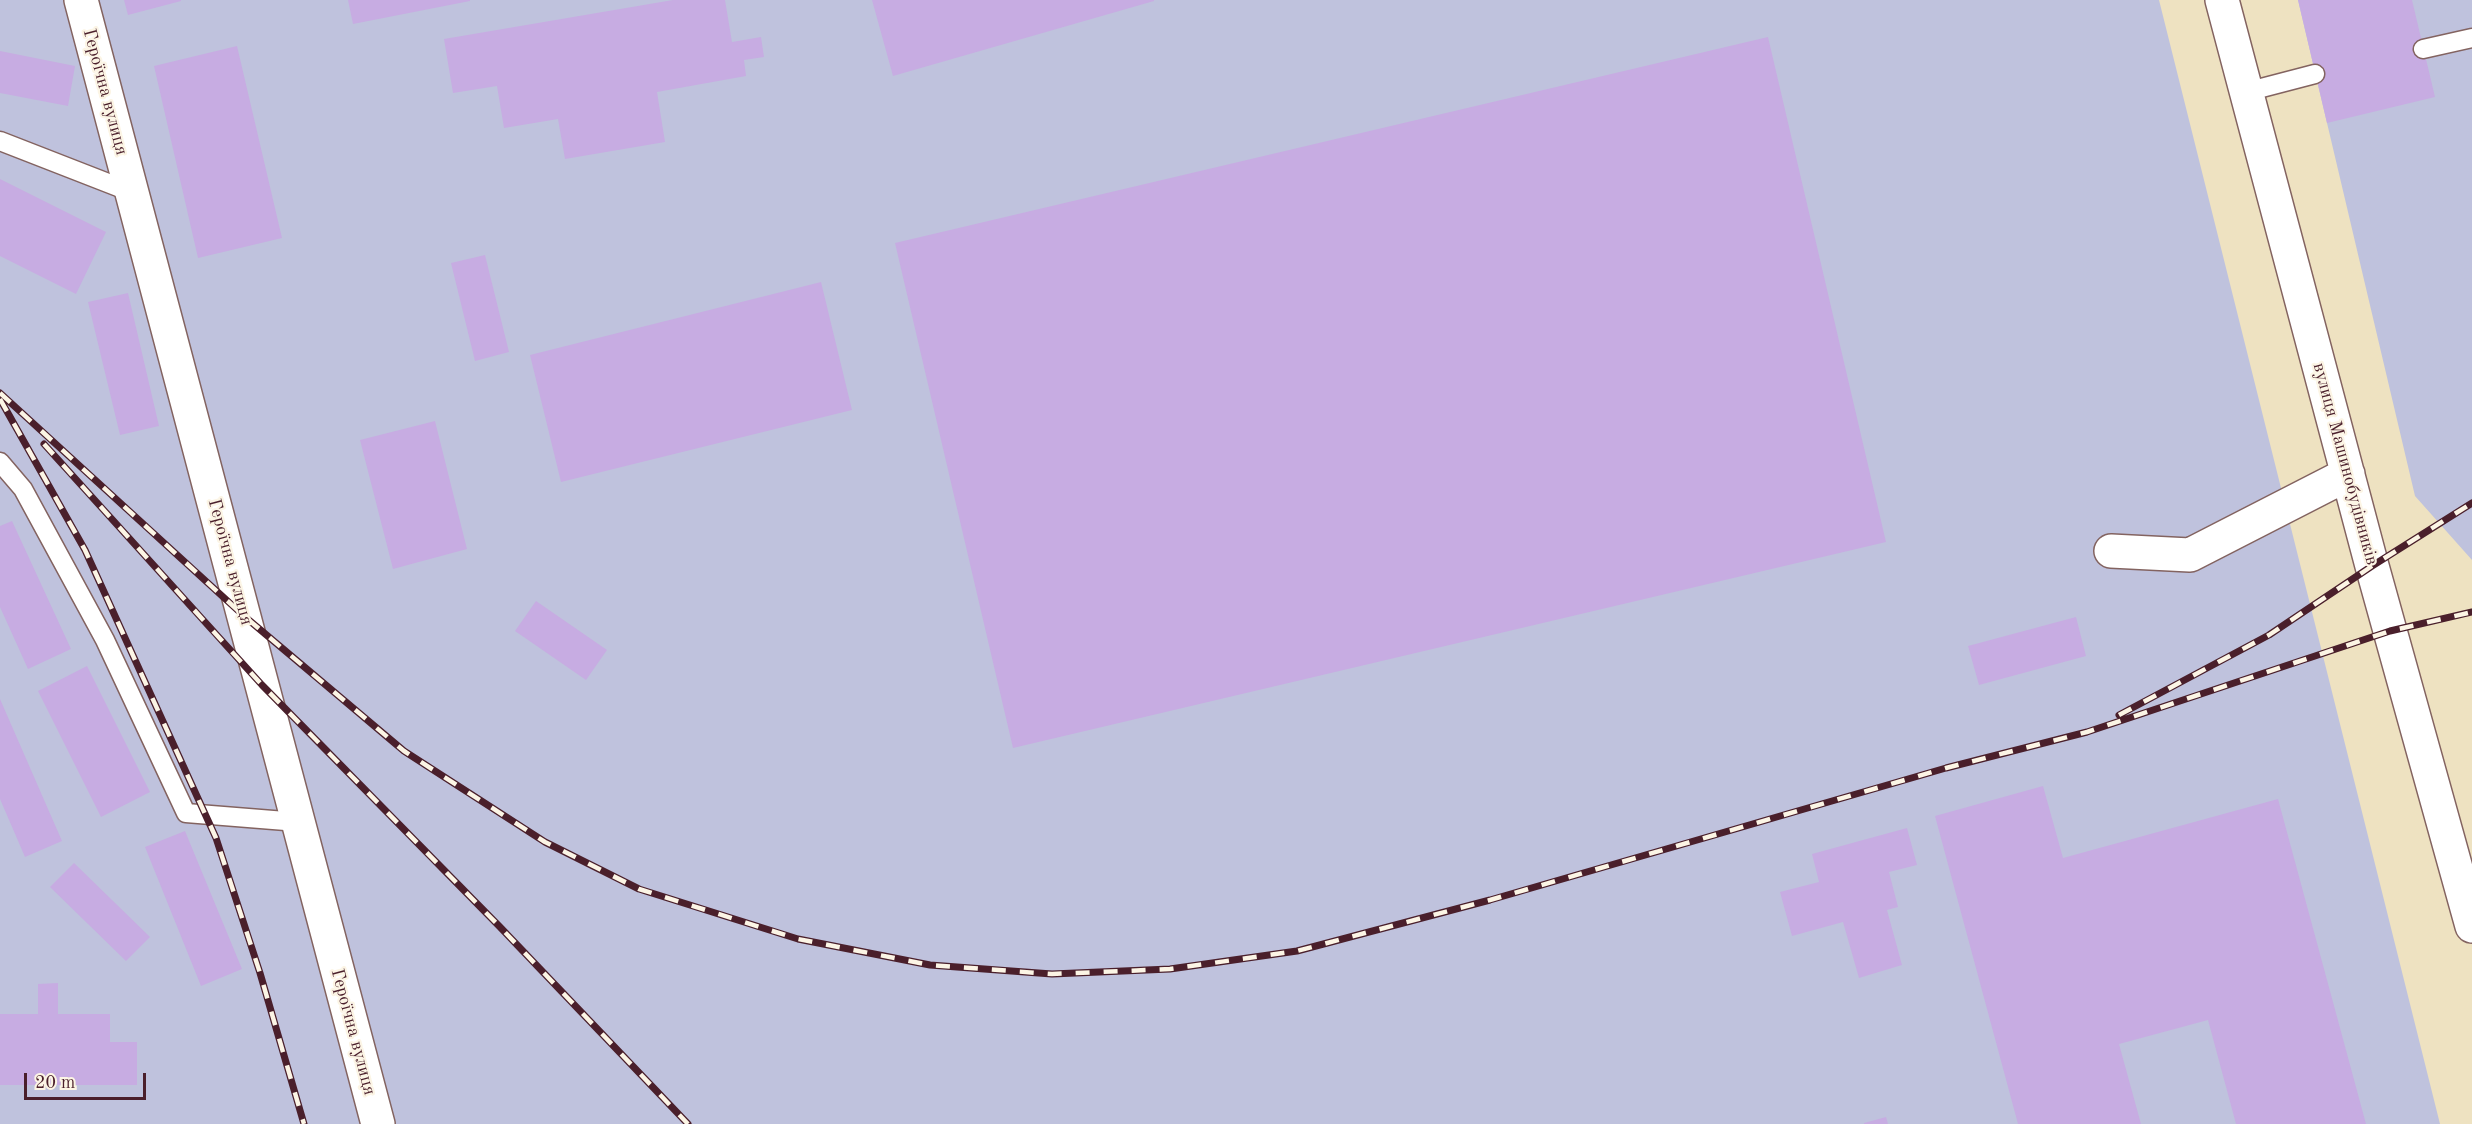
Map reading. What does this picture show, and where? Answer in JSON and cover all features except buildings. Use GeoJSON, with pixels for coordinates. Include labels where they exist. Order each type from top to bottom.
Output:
{"type":"FeatureCollection","features":[{"type":"Feature","properties":{"kind":"street","name":"Героїчна вулиця"},"geometry":{"type":"LineString","coordinates":[[81,0],[378,1124]]}},
{"type":"Feature","properties":{"kind":"street","name":"вулиця Машинобудівників"},"geometry":{"type":"LineString","coordinates":[[2222,0],[2348,474],[2472,926]]}},
{"type":"Feature","properties":{"kind":"street"},"geometry":{"type":"LineString","coordinates":[[2111,551],[2190,555],[2348,474]]}},
{"type":"Feature","properties":{"kind":"lane"},"geometry":{"type":"LineString","coordinates":[[2423,49],[2472,38]]}},
{"type":"Feature","properties":{"kind":"lane"},"geometry":{"type":"LineString","coordinates":[[2246,92],[2315,75]]}},
{"type":"Feature","properties":{"kind":"lane"},"geometry":{"type":"LineString","coordinates":[[0,141],[131,192]]}},
{"type":"Feature","properties":{"kind":"lane"},"geometry":{"type":"LineString","coordinates":[[0,462],[23,489],[105,640],[186,813],[298,822]]}},
{"type":"Feature","properties":{"kind":"shaded area"},"geometry":{"type":"Polygon","coordinates":[[[0,0],[2159,0],[2440,1124],[0,1124],[0,0]]]}},
{"type":"Feature","properties":{"kind":"shaded area"},"geometry":{"type":"Polygon","coordinates":[[[2298,0],[2472,0],[2472,560],[2415,496],[2298,0]]]}},
{"type":"Feature","properties":{"kind":"railway"},"geometry":{"type":"LineString","coordinates":[[0,393],[244,616],[404,751],[545,842],[639,889],[798,939],[930,965],[1052,974],[1170,969],[1297,951],[1490,900],[1946,768],[2087,732],[2390,631],[2472,612]]}},
{"type":"Feature","properties":{"kind":"railway"},"geometry":{"type":"LineString","coordinates":[[0,399],[85,550],[216,838],[260,973],[304,1124]]}},
{"type":"Feature","properties":{"kind":"railway"},"geometry":{"type":"LineString","coordinates":[[44,444],[262,685],[500,927],[688,1124]]}},
{"type":"Feature","properties":{"kind":"railway"},"geometry":{"type":"LineString","coordinates":[[2119,715],[2269,635],[2472,503]]}}]}
